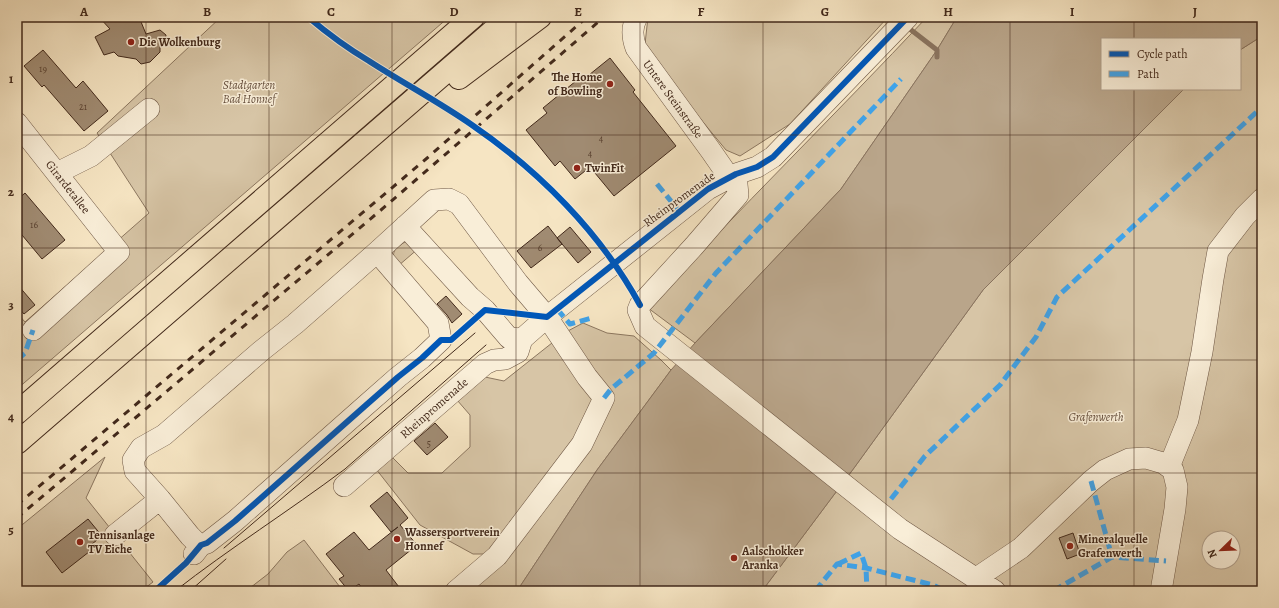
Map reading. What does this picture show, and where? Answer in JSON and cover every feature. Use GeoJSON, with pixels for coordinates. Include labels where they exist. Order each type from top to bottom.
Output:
{"type":"FeatureCollection","features":[{"type":"Feature","properties":{"kind":"highway"},"geometry":{"type":"LineString","coordinates":[[17,413],[473,17]]}},
{"type":"Feature","properties":{"kind":"highway"},"geometry":{"type":"LineString","coordinates":[[17,444],[509,17]]}},
{"type":"Feature","properties":{"kind":"highway"},"geometry":{"type":"LineString","coordinates":[[382,126],[416,111],[540,17]]}},
{"type":"Feature","properties":{"kind":"street","name":"Untere Steinstraße"},"geometry":{"type":"LineString","coordinates":[[637,17],[634,21],[632,37],[636,48],[711,151],[732,175]]}},
{"type":"Feature","properties":{"kind":"street","name":"Rheinpromenade"},"geometry":{"type":"LineString","coordinates":[[344,486],[485,364],[494,360],[505,359],[518,352],[522,339],[547,317],[708,188],[732,175],[757,167],[773,157],[908,17]]}},
{"type":"Feature","properties":{"kind":"street"},"geometry":{"type":"LineString","coordinates":[[57,174],[91,156],[149,109]]}},
{"type":"Feature","properties":{"kind":"street","name":"Girardetallee"},"geometry":{"type":"LineString","coordinates":[[17,123],[118,252],[33,330]]}},
{"type":"Feature","properties":{"kind":"street"},"geometry":{"type":"LineString","coordinates":[[732,175],[738,195],[640,305],[638,310],[645,326],[900,529],[995,591]]}},
{"type":"Feature","properties":{"kind":"street"},"geometry":{"type":"LineString","coordinates":[[377,252],[438,323],[441,340],[422,358],[398,377],[235,521],[198,549],[197,543],[135,471],[133,460],[141,448],[164,435],[261,351],[295,324],[434,200],[449,199],[459,204],[518,283],[547,317],[587,377],[604,398],[582,444],[502,550],[456,591]]}},
{"type":"Feature","properties":{"kind":"street"},"geometry":{"type":"LineString","coordinates":[[1169,467],[1188,420],[1202,352],[1218,251],[1245,216],[1262,199]]}},
{"type":"Feature","properties":{"kind":"street"},"geometry":{"type":"LineString","coordinates":[[405,226],[470,297],[485,310],[509,338],[522,339]]}},
{"type":"Feature","properties":{"kind":"street"},"geometry":{"type":"LineString","coordinates":[[975,579],[1021,548],[1091,481],[1106,470],[1129,459],[1146,458],[1164,463],[1173,470],[1177,487],[1161,591]]}},
{"type":"Feature","properties":{"kind":"street"},"geometry":{"type":"LineString","coordinates":[[115,535],[160,499]]}},
{"type":"Feature","properties":{"kind":"green space","name":"Stadtgarten Bad Honnef"},"geometry":{"type":"Polygon","coordinates":[[[221,17],[449,17],[17,389],[17,313],[25,322],[149,213],[97,133],[221,17]]]}},
{"type":"Feature","properties":{"kind":"green space"},"geometry":{"type":"Polygon","coordinates":[[[648,17],[888,17],[790,124],[740,156],[726,150],[675,88],[645,44],[648,17]]]}},
{"type":"Feature","properties":{"kind":"green space"},"geometry":{"type":"Polygon","coordinates":[[[927,17],[957,17],[937,50],[841,189],[695,343],[648,308],[717,235],[927,17]]]}},
{"type":"Feature","properties":{"kind":"green space","name":"Grafenwerth"},"geometry":{"type":"Polygon","coordinates":[[[1262,36],[1262,591],[762,591],[854,468],[983,290],[1183,90],[1241,90],[1241,49],[1262,36]]]}},
{"type":"Feature","properties":{"kind":"green space"},"geometry":{"type":"Polygon","coordinates":[[[405,242],[419,248],[398,266],[394,258],[394,252],[405,242]]]}},
{"type":"Feature","properties":{"kind":"green space"},"geometry":{"type":"Polygon","coordinates":[[[583,323],[607,333],[634,336],[671,370],[597,470],[517,591],[462,591],[613,399],[564,333],[583,323]]]}},
{"type":"Feature","properties":{"kind":"green space"},"geometry":{"type":"Polygon","coordinates":[[[557,339],[594,393],[592,417],[487,554],[473,554],[420,525],[376,469],[391,456],[408,473],[442,473],[470,447],[470,415],[457,400],[485,377],[504,381],[557,339]]]}},
{"type":"Feature","properties":{"kind":"green space","name":"Tennisanlage TV Eiche"},"geometry":{"type":"Polygon","coordinates":[[[105,457],[86,498],[153,582],[141,591],[17,591],[17,529],[105,457]]]}},
{"type":"Feature","properties":{"kind":"green space"},"geometry":{"type":"Polygon","coordinates":[[[304,540],[343,591],[246,591],[268,574],[287,552],[304,540]]]}},
{"type":"Feature","properties":{"kind":"shaded area"},"geometry":{"type":"Polygon","coordinates":[[[957,17],[1262,17],[1262,36],[1241,49],[1241,38],[1101,38],[1101,90],[1183,90],[983,290],[854,468],[762,591],[517,591],[597,470],[671,370],[841,189],[937,50],[957,17]]]}},
{"type":"Feature","properties":{"kind":"building","name":"Die Wolkenburg"},"geometry":{"type":"Polygon","coordinates":[[[99,17],[139,17],[146,34],[160,30],[166,35],[165,43],[160,46],[160,52],[150,62],[141,64],[136,59],[118,56],[114,52],[104,55],[95,37],[110,29],[99,17]]]}},
{"type":"Feature","properties":{"kind":"building"},"geometry":{"type":"Polygon","coordinates":[[[43,50],[76,88],[83,81],[108,111],[84,131],[44,85],[42,87],[24,66],[43,50]]]}},
{"type":"Feature","properties":{"kind":"building"},"geometry":{"type":"Polygon","coordinates":[[[610,58],[635,90],[633,92],[676,146],[614,196],[590,167],[575,179],[560,161],[555,166],[526,130],[547,113],[543,108],[582,76],[584,79],[610,58]]]}},
{"type":"Feature","properties":{"kind":"building"},"geometry":{"type":"Polygon","coordinates":[[[25,193],[65,240],[42,259],[17,229],[17,200],[25,193]]]}},
{"type":"Feature","properties":{"kind":"building"},"geometry":{"type":"Polygon","coordinates":[[[548,226],[562,244],[531,268],[517,251],[548,226]]]}},
{"type":"Feature","properties":{"kind":"building"},"geometry":{"type":"Polygon","coordinates":[[[570,227],[591,252],[578,263],[557,238],[570,227]]]}},
{"type":"Feature","properties":{"kind":"building"},"geometry":{"type":"Polygon","coordinates":[[[17,284],[35,305],[24,314],[17,306],[17,284]]]}},
{"type":"Feature","properties":{"kind":"building"},"geometry":{"type":"Polygon","coordinates":[[[446,296],[462,314],[452,323],[437,304],[446,296]]]}},
{"type":"Feature","properties":{"kind":"building"},"geometry":{"type":"Polygon","coordinates":[[[435,423],[448,437],[427,455],[414,441],[435,423]]]}},
{"type":"Feature","properties":{"kind":"building","name":"Wassersportverein Honnef"},"geometry":{"type":"Polygon","coordinates":[[[387,492],[408,518],[400,525],[417,545],[386,570],[402,591],[364,591],[359,584],[349,591],[339,579],[344,576],[326,554],[354,532],[369,550],[398,527],[391,532],[370,506],[387,492]]]}},
{"type":"Feature","properties":{"kind":"building"},"geometry":{"type":"Polygon","coordinates":[[[88,519],[102,536],[92,544],[94,548],[62,573],[46,552],[88,519]]]}},
{"type":"Feature","properties":{"kind":"building","name":"Mineralquelle Grafenwerth"},"geometry":{"type":"Polygon","coordinates":[[[1073,533],[1080,554],[1067,559],[1059,538],[1073,533]]]}},
{"type":"Feature","properties":{"kind":"waterway"},"geometry":{"type":"LineString","coordinates":[[906,26],[937,50],[937,57]]}},
{"type":"Feature","properties":{"kind":"tram line"},"geometry":{"type":"LineString","coordinates":[[224,548],[475,333]]}},
{"type":"Feature","properties":{"kind":"tram line"},"geometry":{"type":"LineString","coordinates":[[175,591],[345,469],[486,345]]}},
{"type":"Feature","properties":{"kind":"tram line"},"geometry":{"type":"LineString","coordinates":[[190,591],[226,559]]}},
{"type":"Feature","properties":{"kind":"railway"},"geometry":{"type":"LineString","coordinates":[[17,505],[426,159],[587,17]]}},
{"type":"Feature","properties":{"kind":"railway"},"geometry":{"type":"LineString","coordinates":[[17,518],[388,204],[604,17]]}},
{"type":"Feature","properties":{"kind":"marked path"},"geometry":{"type":"LineString","coordinates":[[604,398],[611,389],[654,353],[716,273],[901,79]]}},
{"type":"Feature","properties":{"kind":"marked path"},"geometry":{"type":"LineString","coordinates":[[891,499],[925,456],[1000,385],[1036,337],[1057,297],[1262,107]]}},
{"type":"Feature","properties":{"kind":"marked path"},"geometry":{"type":"LineString","coordinates":[[657,184],[679,211]]}},
{"type":"Feature","properties":{"kind":"marked path"},"geometry":{"type":"LineString","coordinates":[[557,309],[570,324],[592,318]]}},
{"type":"Feature","properties":{"kind":"marked path"},"geometry":{"type":"LineString","coordinates":[[17,360],[25,353],[33,330]]}},
{"type":"Feature","properties":{"kind":"marked path"},"geometry":{"type":"LineString","coordinates":[[1091,481],[1112,557]]}},
{"type":"Feature","properties":{"kind":"marked path"},"geometry":{"type":"LineString","coordinates":[[838,564],[861,553],[866,568],[867,591]]}},
{"type":"Feature","properties":{"kind":"marked path"},"geometry":{"type":"LineString","coordinates":[[1053,591],[1112,557],[1166,561]]}},
{"type":"Feature","properties":{"kind":"marked path"},"geometry":{"type":"LineString","coordinates":[[815,591],[837,564],[866,568],[933,585],[945,591]]}},
{"type":"Feature","properties":{"kind":"cycle path"},"geometry":{"type":"LineString","coordinates":[[308,17],[353,51],[447,108],[472,125],[521,162],[544,183],[587,228],[624,278],[640,305]]}},
{"type":"Feature","properties":{"kind":"cycle path"},"geometry":{"type":"LineString","coordinates":[[155,591],[186,563],[201,545],[207,543],[235,521],[441,340],[451,340],[485,310],[547,317],[708,189],[736,174],[757,167],[773,157],[908,17]]}},
{"type":"Feature","properties":{"kind":"place","name":"Die Wolkenburg"},"geometry":{"type":"Point","coordinates":[131,42]}},
{"type":"Feature","properties":{"kind":"place","name":"The Home of Bowling"},"geometry":{"type":"Point","coordinates":[610,84]}},
{"type":"Feature","properties":{"kind":"place","name":"TwinFit"},"geometry":{"type":"Point","coordinates":[577,168]}},
{"type":"Feature","properties":{"kind":"place","name":"Wassersportverein Honnef"},"geometry":{"type":"Point","coordinates":[397,539]}},
{"type":"Feature","properties":{"kind":"place","name":"Tennisanlage TV Eiche"},"geometry":{"type":"Point","coordinates":[80,542]}},
{"type":"Feature","properties":{"kind":"place","name":"Mineralquelle Grafenwerth"},"geometry":{"type":"Point","coordinates":[1070,546]}},
{"type":"Feature","properties":{"kind":"place","name":"Aalschokker Aranka"},"geometry":{"type":"Point","coordinates":[734,558]}}]}
